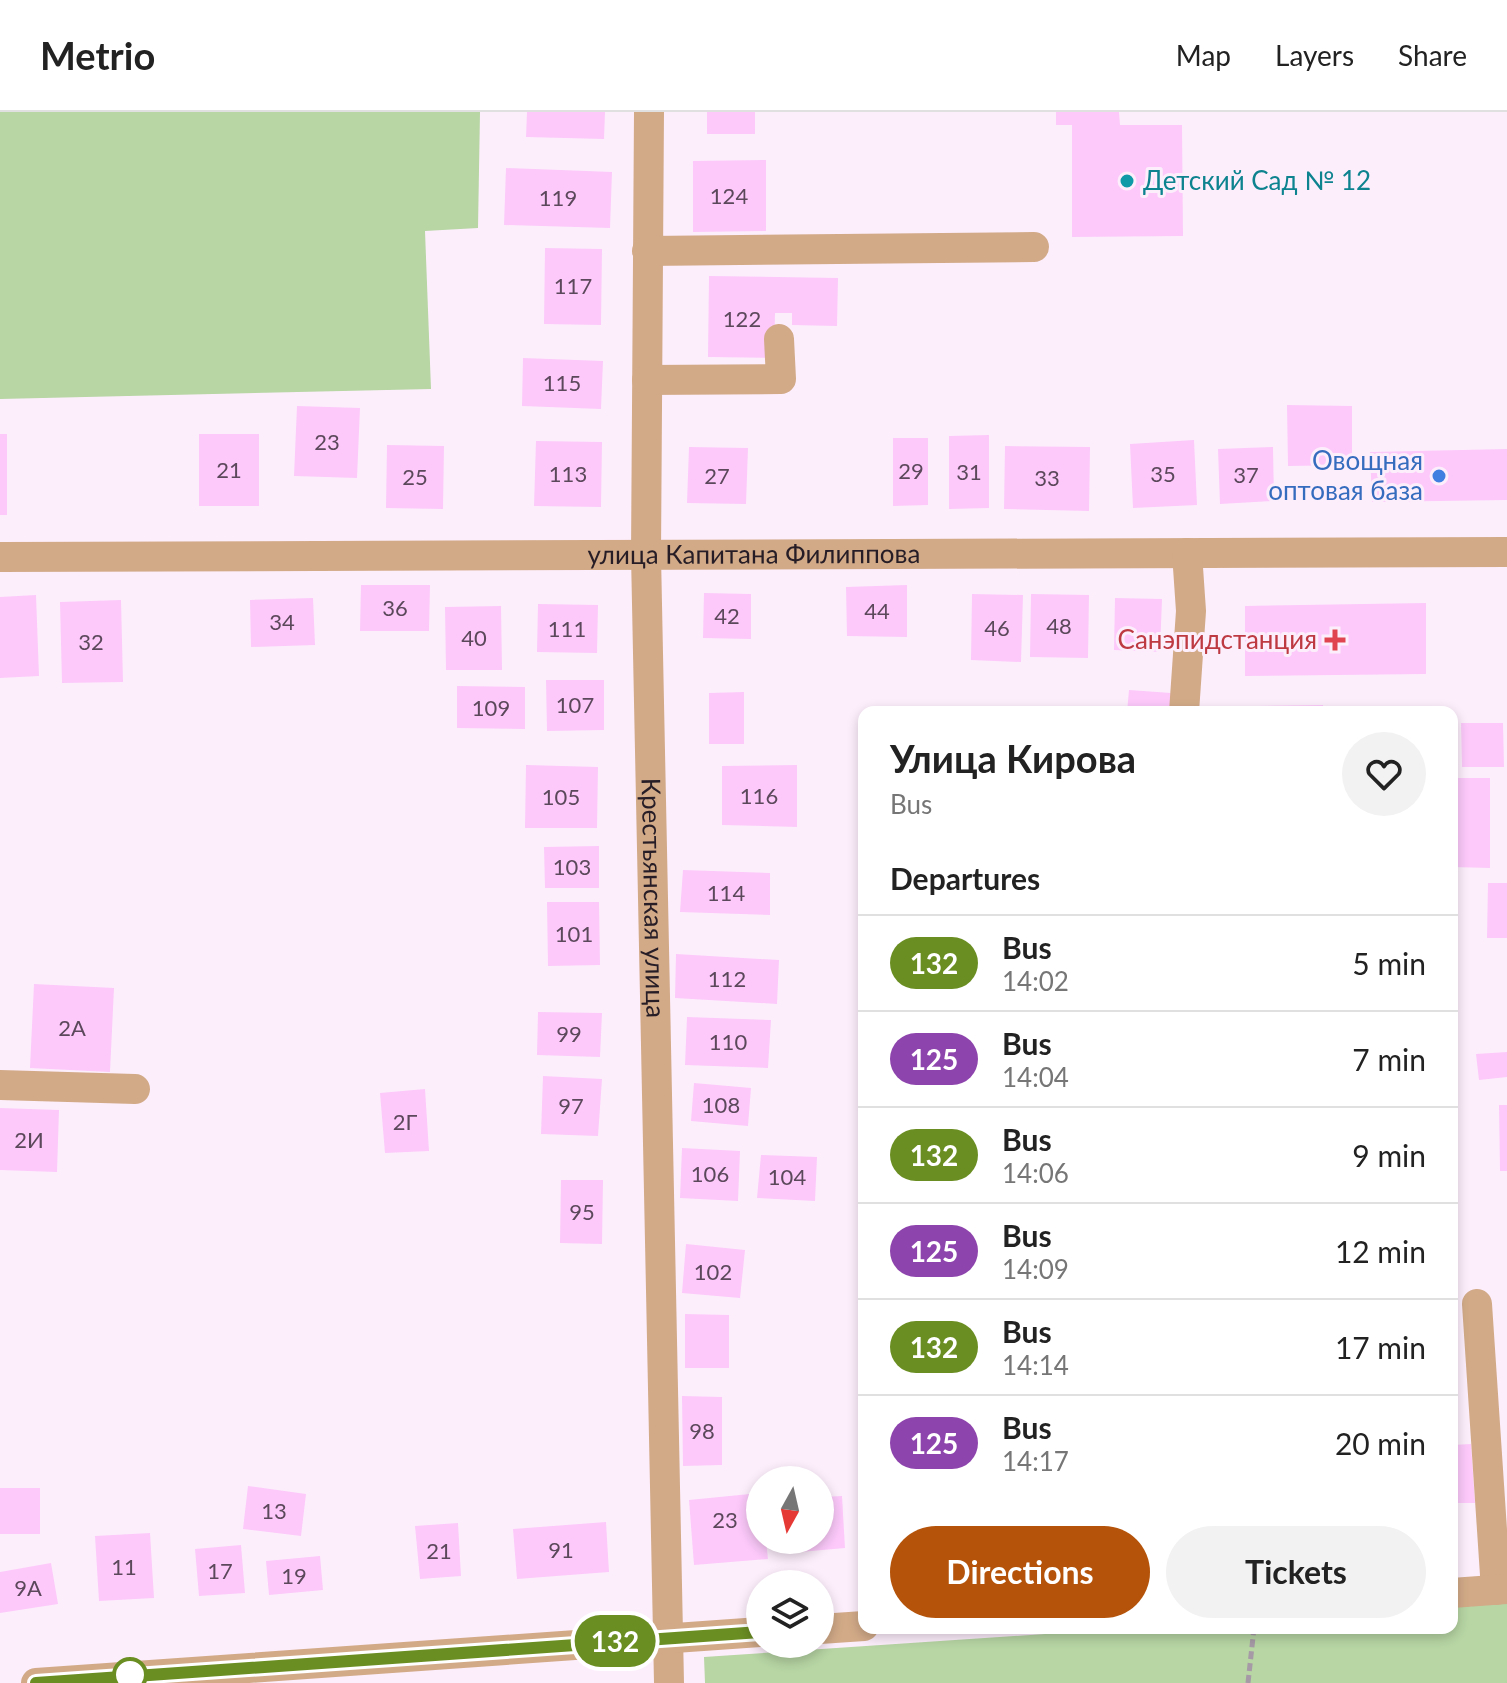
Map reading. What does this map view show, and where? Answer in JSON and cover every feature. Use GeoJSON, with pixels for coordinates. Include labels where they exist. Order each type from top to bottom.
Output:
{"type":"FeatureCollection","features":[{"type":"Feature","properties":{"kind":"street","name":"Крестьянская улица"},"geometry":{"type":"LineString","coordinates":[[649,112],[646,555],[669,1683]]}},
{"type":"Feature","properties":{"kind":"street"},"geometry":{"type":"LineString","coordinates":[[647,251],[1034,247]]}},
{"type":"Feature","properties":{"kind":"street"},"geometry":{"type":"LineString","coordinates":[[647,380],[781,379],[779,339]]}},
{"type":"Feature","properties":{"kind":"street","name":"улица Капитана Филиппова"},"geometry":{"type":"LineString","coordinates":[[0,557],[1507,552]]}},
{"type":"Feature","properties":{"kind":"street"},"geometry":{"type":"LineString","coordinates":[[1184,706],[1191,611],[1187,553]]}},
{"type":"Feature","properties":{"kind":"street"},"geometry":{"type":"LineString","coordinates":[[0,1085],[135,1089]]}},
{"type":"Feature","properties":{"kind":"street"},"geometry":{"type":"LineString","coordinates":[[1458,1593],[1502,1590],[1477,1304]]}},
{"type":"Feature","properties":{"kind":"street"},"geometry":{"type":"LineString","coordinates":[[834,1628],[858,1626]]}},
{"type":"Feature","properties":{"kind":"street"},"geometry":{"type":"LineString","coordinates":[[36,1683],[168,1678],[746,1633]]}},
{"type":"Feature","properties":{"kind":"path"},"geometry":{"type":"LineString","coordinates":[[1248,1683],[1253,1634]]}},
{"type":"Feature","properties":{"kind":"green space"},"geometry":{"type":"Polygon","coordinates":[[[0,112],[480,112],[478,228],[425,231],[431,389],[0,399],[0,112]]]}},
{"type":"Feature","properties":{"kind":"green space"},"geometry":{"type":"Polygon","coordinates":[[[1507,1602],[1507,1683],[705,1683],[704,1657],[746,1654],[746,1658],[834,1658],[834,1648],[1044,1634],[1458,1634],[1458,1606],[1507,1602]]]}},
{"type":"Feature","properties":{"kind":"building"},"geometry":{"type":"Polygon","coordinates":[[[527,112],[605,112],[604,139],[526,137],[527,112]]]}},
{"type":"Feature","properties":{"kind":"building"},"geometry":{"type":"Polygon","coordinates":[[[707,112],[755,112],[755,134],[707,134],[707,112]]]}},
{"type":"Feature","properties":{"kind":"building","name":"Детский Сад № 12"},"geometry":{"type":"Polygon","coordinates":[[[1056,112],[1119,112],[1120,125],[1182,125],[1183,236],[1072,237],[1072,125],[1056,125],[1056,112]]]}},
{"type":"Feature","properties":{"kind":"building"},"geometry":{"type":"Polygon","coordinates":[[[766,160],[766,231],[693,232],[693,161],[766,160]]]}},
{"type":"Feature","properties":{"kind":"building"},"geometry":{"type":"Polygon","coordinates":[[[506,168],[612,172],[610,228],[504,225],[506,168]]]}},
{"type":"Feature","properties":{"kind":"building"},"geometry":{"type":"Polygon","coordinates":[[[545,248],[602,249],[601,325],[544,324],[545,248]]]}},
{"type":"Feature","properties":{"kind":"building"},"geometry":{"type":"Polygon","coordinates":[[[709,276],[838,278],[837,326],[792,325],[792,313],[775,313],[774,358],[708,357],[709,276]]]}},
{"type":"Feature","properties":{"kind":"building"},"geometry":{"type":"Polygon","coordinates":[[[523,358],[603,361],[601,409],[522,406],[523,358]]]}},
{"type":"Feature","properties":{"kind":"building"},"geometry":{"type":"Polygon","coordinates":[[[1287,405],[1352,406],[1352,465],[1288,466],[1287,405]]]}},
{"type":"Feature","properties":{"kind":"building"},"geometry":{"type":"Polygon","coordinates":[[[297,406],[360,408],[357,478],[294,476],[297,406]]]}},
{"type":"Feature","properties":{"kind":"building"},"geometry":{"type":"Polygon","coordinates":[[[0,434],[7,434],[7,515],[0,515],[0,434]]]}},
{"type":"Feature","properties":{"kind":"building"},"geometry":{"type":"Polygon","coordinates":[[[199,434],[259,434],[259,506],[199,506],[199,434]]]}},
{"type":"Feature","properties":{"kind":"building"},"geometry":{"type":"Polygon","coordinates":[[[989,435],[989,508],[949,509],[949,436],[989,435]]]}},
{"type":"Feature","properties":{"kind":"building"},"geometry":{"type":"Polygon","coordinates":[[[893,438],[928,438],[928,505],[893,506],[893,438]]]}},
{"type":"Feature","properties":{"kind":"building"},"geometry":{"type":"Polygon","coordinates":[[[1194,440],[1197,505],[1133,508],[1130,444],[1194,440]]]}},
{"type":"Feature","properties":{"kind":"building"},"geometry":{"type":"Polygon","coordinates":[[[536,441],[602,442],[601,507],[534,506],[536,441]]]}},
{"type":"Feature","properties":{"kind":"building"},"geometry":{"type":"Polygon","coordinates":[[[387,445],[444,446],[443,509],[386,508],[387,445]]]}},
{"type":"Feature","properties":{"kind":"building"},"geometry":{"type":"Polygon","coordinates":[[[1005,446],[1090,447],[1089,511],[1004,509],[1005,446]]]}},
{"type":"Feature","properties":{"kind":"building"},"geometry":{"type":"Polygon","coordinates":[[[689,447],[748,448],[746,504],[687,503],[689,447]]]}},
{"type":"Feature","properties":{"kind":"building"},"geometry":{"type":"Polygon","coordinates":[[[1273,447],[1274,501],[1220,504],[1218,449],[1273,447]]]}},
{"type":"Feature","properties":{"kind":"building","name":"Овощная оптовая база"},"geometry":{"type":"Polygon","coordinates":[[[1507,449],[1507,500],[1372,502],[1370,452],[1507,449]]]}},
{"type":"Feature","properties":{"kind":"building"},"geometry":{"type":"Polygon","coordinates":[[[361,585],[430,585],[429,631],[360,631],[361,585]]]}},
{"type":"Feature","properties":{"kind":"building"},"geometry":{"type":"Polygon","coordinates":[[[907,585],[907,637],[847,636],[846,587],[907,585]]]}},
{"type":"Feature","properties":{"kind":"building"},"geometry":{"type":"Polygon","coordinates":[[[704,593],[751,594],[751,639],[703,638],[704,593]]]}},
{"type":"Feature","properties":{"kind":"building"},"geometry":{"type":"Polygon","coordinates":[[[972,594],[1023,595],[1021,662],[971,660],[972,594]]]}},
{"type":"Feature","properties":{"kind":"building"},"geometry":{"type":"Polygon","coordinates":[[[1031,594],[1089,595],[1088,658],[1030,657],[1031,594]]]}},
{"type":"Feature","properties":{"kind":"building"},"geometry":{"type":"Polygon","coordinates":[[[36,595],[39,676],[0,678],[0,597],[36,595]]]}},
{"type":"Feature","properties":{"kind":"building"},"geometry":{"type":"Polygon","coordinates":[[[313,598],[315,645],[251,647],[250,600],[313,598]]]}},
{"type":"Feature","properties":{"kind":"building"},"geometry":{"type":"Polygon","coordinates":[[[1115,598],[1162,599],[1160,652],[1114,650],[1115,598]]]}},
{"type":"Feature","properties":{"kind":"building"},"geometry":{"type":"Polygon","coordinates":[[[121,600],[123,682],[62,683],[60,602],[121,600]]]}},
{"type":"Feature","properties":{"kind":"building","name":"Санэпидстанция"},"geometry":{"type":"Polygon","coordinates":[[[1426,603],[1426,674],[1245,676],[1245,606],[1426,603]]]}},
{"type":"Feature","properties":{"kind":"building"},"geometry":{"type":"Polygon","coordinates":[[[538,604],[598,605],[597,653],[537,652],[538,604]]]}},
{"type":"Feature","properties":{"kind":"building"},"geometry":{"type":"Polygon","coordinates":[[[501,606],[502,670],[446,670],[445,607],[501,606]]]}},
{"type":"Feature","properties":{"kind":"building"},"geometry":{"type":"Polygon","coordinates":[[[546,680],[604,680],[604,730],[547,731],[546,680]]]}},
{"type":"Feature","properties":{"kind":"building"},"geometry":{"type":"Polygon","coordinates":[[[457,686],[525,687],[525,729],[457,728],[457,686]]]}},
{"type":"Feature","properties":{"kind":"building"},"geometry":{"type":"Polygon","coordinates":[[[1129,690],[1171,693],[1170,706],[1128,706],[1129,690]]]}},
{"type":"Feature","properties":{"kind":"building"},"geometry":{"type":"Polygon","coordinates":[[[744,692],[744,744],[709,744],[709,693],[744,692]]]}},
{"type":"Feature","properties":{"kind":"building"},"geometry":{"type":"Polygon","coordinates":[[[1461,723],[1503,723],[1504,767],[1462,767],[1461,723]]]}},
{"type":"Feature","properties":{"kind":"building"},"geometry":{"type":"Polygon","coordinates":[[[526,765],[598,767],[597,828],[525,828],[526,765]]]}},
{"type":"Feature","properties":{"kind":"building"},"geometry":{"type":"Polygon","coordinates":[[[797,765],[797,827],[722,825],[722,766],[797,765]]]}},
{"type":"Feature","properties":{"kind":"building"},"geometry":{"type":"Polygon","coordinates":[[[1458,778],[1490,778],[1490,868],[1458,867],[1458,778]]]}},
{"type":"Feature","properties":{"kind":"building"},"geometry":{"type":"Polygon","coordinates":[[[599,846],[599,888],[545,888],[544,847],[599,846]]]}},
{"type":"Feature","properties":{"kind":"building"},"geometry":{"type":"Polygon","coordinates":[[[683,870],[770,873],[770,915],[680,912],[683,870]]]}},
{"type":"Feature","properties":{"kind":"building"},"geometry":{"type":"Polygon","coordinates":[[[1488,883],[1507,883],[1507,938],[1487,938],[1488,883]]]}},
{"type":"Feature","properties":{"kind":"building"},"geometry":{"type":"Polygon","coordinates":[[[547,902],[599,902],[600,965],[548,966],[547,902]]]}},
{"type":"Feature","properties":{"kind":"building"},"geometry":{"type":"Polygon","coordinates":[[[676,954],[779,960],[777,1004],[675,998],[676,954]]]}},
{"type":"Feature","properties":{"kind":"building"},"geometry":{"type":"Polygon","coordinates":[[[34,984],[114,988],[110,1072],[30,1068],[34,984]]]}},
{"type":"Feature","properties":{"kind":"building"},"geometry":{"type":"Polygon","coordinates":[[[538,1012],[602,1013],[600,1057],[537,1055],[538,1012]]]}},
{"type":"Feature","properties":{"kind":"building"},"geometry":{"type":"Polygon","coordinates":[[[687,1017],[771,1020],[768,1068],[685,1065],[687,1017]]]}},
{"type":"Feature","properties":{"kind":"building"},"geometry":{"type":"Polygon","coordinates":[[[1507,1052],[1507,1077],[1479,1080],[1476,1054],[1507,1052]]]}},
{"type":"Feature","properties":{"kind":"building"},"geometry":{"type":"Polygon","coordinates":[[[543,1076],[602,1079],[598,1136],[541,1134],[543,1076]]]}},
{"type":"Feature","properties":{"kind":"building"},"geometry":{"type":"Polygon","coordinates":[[[694,1083],[751,1088],[748,1126],[691,1121],[694,1083]]]}},
{"type":"Feature","properties":{"kind":"building"},"geometry":{"type":"Polygon","coordinates":[[[425,1089],[429,1151],[385,1153],[380,1093],[425,1089]]]}},
{"type":"Feature","properties":{"kind":"building"},"geometry":{"type":"Polygon","coordinates":[[[1499,1105],[1507,1105],[1507,1171],[1500,1171],[1499,1105]]]}},
{"type":"Feature","properties":{"kind":"building"},"geometry":{"type":"Polygon","coordinates":[[[0,1108],[59,1110],[57,1172],[0,1170],[0,1108]]]}},
{"type":"Feature","properties":{"kind":"building"},"geometry":{"type":"Polygon","coordinates":[[[682,1148],[740,1151],[738,1201],[680,1198],[682,1148]]]}},
{"type":"Feature","properties":{"kind":"building"},"geometry":{"type":"Polygon","coordinates":[[[761,1155],[817,1157],[815,1201],[757,1198],[761,1155]]]}},
{"type":"Feature","properties":{"kind":"building"},"geometry":{"type":"Polygon","coordinates":[[[561,1180],[603,1180],[602,1244],[560,1243],[561,1180]]]}},
{"type":"Feature","properties":{"kind":"building"},"geometry":{"type":"Polygon","coordinates":[[[686,1244],[745,1250],[740,1298],[682,1293],[686,1244]]]}},
{"type":"Feature","properties":{"kind":"building"},"geometry":{"type":"Polygon","coordinates":[[[685,1314],[729,1315],[729,1368],[685,1368],[685,1314]]]}},
{"type":"Feature","properties":{"kind":"building"},"geometry":{"type":"Polygon","coordinates":[[[682,1396],[722,1397],[722,1465],[683,1466],[682,1396]]]}},
{"type":"Feature","properties":{"kind":"building"},"geometry":{"type":"Polygon","coordinates":[[[1471,1444],[1475,1503],[1458,1503],[1458,1445],[1471,1444]]]}},
{"type":"Feature","properties":{"kind":"building"},"geometry":{"type":"Polygon","coordinates":[[[248,1486],[306,1494],[301,1536],[243,1529],[248,1486]]]}},
{"type":"Feature","properties":{"kind":"building"},"geometry":{"type":"Polygon","coordinates":[[[0,1488],[40,1488],[40,1534],[0,1534],[0,1488]]]}},
{"type":"Feature","properties":{"kind":"building"},"geometry":{"type":"Polygon","coordinates":[[[746,1494],[746,1554],[767,1554],[768,1559],[694,1565],[689,1500],[746,1494]]]}},
{"type":"Feature","properties":{"kind":"building"},"geometry":{"type":"Polygon","coordinates":[[[834,1496],[842,1496],[845,1548],[834,1549],[834,1496]]]}},
{"type":"Feature","properties":{"kind":"building"},"geometry":{"type":"Polygon","coordinates":[[[606,1522],[609,1572],[517,1579],[513,1529],[606,1522]]]}},
{"type":"Feature","properties":{"kind":"building"},"geometry":{"type":"Polygon","coordinates":[[[458,1523],[461,1576],[420,1579],[415,1526],[458,1523]]]}},
{"type":"Feature","properties":{"kind":"building"},"geometry":{"type":"Polygon","coordinates":[[[150,1533],[154,1598],[99,1601],[95,1536],[150,1533]]]}},
{"type":"Feature","properties":{"kind":"building"},"geometry":{"type":"Polygon","coordinates":[[[241,1545],[245,1593],[199,1596],[195,1549],[241,1545]]]}},
{"type":"Feature","properties":{"kind":"building"},"geometry":{"type":"Polygon","coordinates":[[[320,1556],[323,1590],[269,1595],[266,1561],[320,1556]]]}},
{"type":"Feature","properties":{"kind":"building"},"geometry":{"type":"Polygon","coordinates":[[[51,1563],[58,1604],[0,1613],[0,1572],[51,1563]]]}},
{"type":"Feature","properties":{"kind":"bus line","name":"132"},"geometry":{"type":"LineString","coordinates":[[36,1683],[746,1633]]}},
{"type":"Feature","properties":{"kind":"place","name":"Детский Сад № 12"},"geometry":{"type":"Point","coordinates":[1127,181]}},
{"type":"Feature","properties":{"kind":"place","name":"Овощная оптовая база"},"geometry":{"type":"Point","coordinates":[1439,476]}},
{"type":"Feature","properties":{"kind":"place","name":"Санэпидстанция"},"geometry":{"type":"Point","coordinates":[1335,640]}}]}
